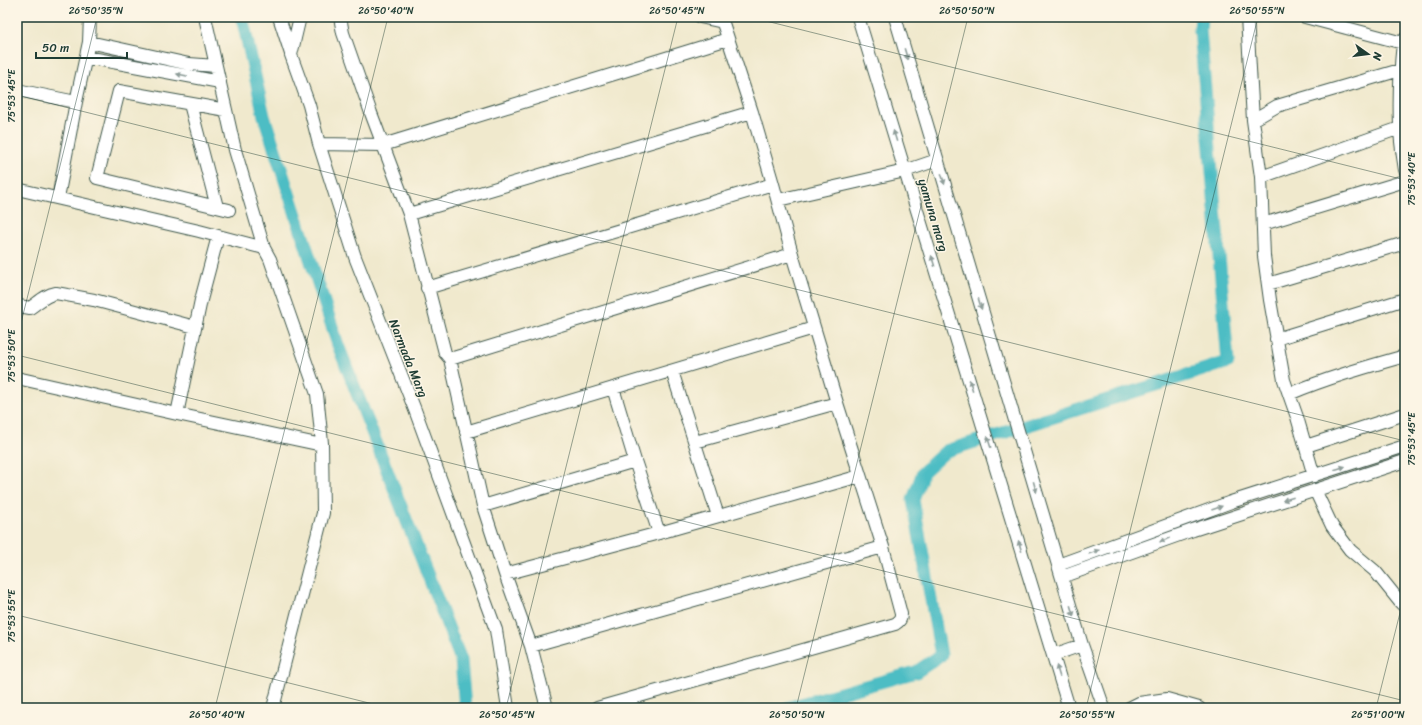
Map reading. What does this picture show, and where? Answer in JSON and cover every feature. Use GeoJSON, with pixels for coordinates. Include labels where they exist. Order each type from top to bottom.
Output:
{"type":"FeatureCollection","features":[{"type":"Feature","properties":{"kind":"street"},"geometry":{"type":"LineString","coordinates":[[58,198],[76,102],[90,42],[90,17]]}},
{"type":"Feature","properties":{"kind":"street"},"geometry":{"type":"LineString","coordinates":[[205,17],[235,150],[264,248],[270,260],[317,394],[322,445],[323,513],[273,708]]}},
{"type":"Feature","properties":{"kind":"street","name":"Narmada Marg"},"geometry":{"type":"LineString","coordinates":[[279,17],[309,105],[319,144],[354,257],[415,410],[496,630],[508,708]]}},
{"type":"Feature","properties":{"kind":"street"},"geometry":{"type":"LineString","coordinates":[[291,55],[300,17]]}},
{"type":"Feature","properties":{"kind":"street"},"geometry":{"type":"LineString","coordinates":[[340,17],[344,33],[383,145],[409,214],[445,353],[450,359],[483,506],[505,574],[531,646],[547,708]]}},
{"type":"Feature","properties":{"kind":"street"},"geometry":{"type":"LineString","coordinates":[[598,708],[896,624],[900,621],[902,614],[883,547],[814,328],[792,254],[774,184],[722,20],[700,17]]}},
{"type":"Feature","properties":{"kind":"street","name":"yamuna marg"},"geometry":{"type":"LineString","coordinates":[[858,17],[1069,708]]}},
{"type":"Feature","properties":{"kind":"street","name":"yamuna marg"},"geometry":{"type":"LineString","coordinates":[[895,17],[1082,645],[1104,708]]}},
{"type":"Feature","properties":{"kind":"street"},"geometry":{"type":"LineString","coordinates":[[1247,17],[1253,120],[1261,177],[1264,256],[1276,340],[1284,380],[1306,446],[1314,476]]}},
{"type":"Feature","properties":{"kind":"street"},"geometry":{"type":"LineString","coordinates":[[1305,17],[1404,41],[1400,70],[1402,113],[1400,128],[1405,170]]}},
{"type":"Feature","properties":{"kind":"street"},"geometry":{"type":"LineString","coordinates":[[319,144],[383,145],[728,39]]}},
{"type":"Feature","properties":{"kind":"street"},"geometry":{"type":"LineString","coordinates":[[90,42],[189,64],[216,66]]}},
{"type":"Feature","properties":{"kind":"street"},"geometry":{"type":"LineString","coordinates":[[86,57],[220,82]]}},
{"type":"Feature","properties":{"kind":"street"},"geometry":{"type":"LineString","coordinates":[[1253,120],[1277,106],[1400,70]]}},
{"type":"Feature","properties":{"kind":"street"},"geometry":{"type":"LineString","coordinates":[[17,90],[76,102]]}},
{"type":"Feature","properties":{"kind":"street"},"geometry":{"type":"LineString","coordinates":[[226,110],[118,91],[97,178],[229,210]]}},
{"type":"Feature","properties":{"kind":"street"},"geometry":{"type":"LineString","coordinates":[[190,104],[217,207]]}},
{"type":"Feature","properties":{"kind":"street"},"geometry":{"type":"LineString","coordinates":[[409,214],[752,112]]}},
{"type":"Feature","properties":{"kind":"street"},"geometry":{"type":"LineString","coordinates":[[1261,177],[1400,128]]}},
{"type":"Feature","properties":{"kind":"street"},"geometry":{"type":"LineString","coordinates":[[778,200],[905,171],[937,160]]}},
{"type":"Feature","properties":{"kind":"street"},"geometry":{"type":"LineString","coordinates":[[1263,224],[1405,181]]}},
{"type":"Feature","properties":{"kind":"street"},"geometry":{"type":"LineString","coordinates":[[428,288],[774,184]]}},
{"type":"Feature","properties":{"kind":"street"},"geometry":{"type":"LineString","coordinates":[[17,189],[264,248]]}},
{"type":"Feature","properties":{"kind":"street"},"geometry":{"type":"LineString","coordinates":[[177,414],[195,327],[218,236]]}},
{"type":"Feature","properties":{"kind":"street"},"geometry":{"type":"LineString","coordinates":[[1268,284],[1405,243]]}},
{"type":"Feature","properties":{"kind":"street"},"geometry":{"type":"LineString","coordinates":[[450,359],[792,254]]}},
{"type":"Feature","properties":{"kind":"street"},"geometry":{"type":"LineString","coordinates":[[19,306],[30,308],[42,298],[56,293],[94,300],[195,327]]}},
{"type":"Feature","properties":{"kind":"street"},"geometry":{"type":"LineString","coordinates":[[1276,340],[1405,299]]}},
{"type":"Feature","properties":{"kind":"street"},"geometry":{"type":"LineString","coordinates":[[466,432],[814,328]]}},
{"type":"Feature","properties":{"kind":"street"},"geometry":{"type":"LineString","coordinates":[[1289,394],[1312,384],[1405,356]]}},
{"type":"Feature","properties":{"kind":"street"},"geometry":{"type":"LineString","coordinates":[[672,371],[718,516]]}},
{"type":"Feature","properties":{"kind":"street"},"geometry":{"type":"LineString","coordinates":[[17,378],[322,445]]}},
{"type":"Feature","properties":{"kind":"street"},"geometry":{"type":"LineString","coordinates":[[613,388],[659,533]]}},
{"type":"Feature","properties":{"kind":"street"},"geometry":{"type":"LineString","coordinates":[[695,442],[837,403]]}},
{"type":"Feature","properties":{"kind":"street"},"geometry":{"type":"LineString","coordinates":[[1306,446],[1405,414]]}},
{"type":"Feature","properties":{"kind":"street"},"geometry":{"type":"LineString","coordinates":[[1058,565],[1231,502],[1405,446]]}},
{"type":"Feature","properties":{"kind":"street"},"geometry":{"type":"LineString","coordinates":[[483,506],[635,461]]}},
{"type":"Feature","properties":{"kind":"street"},"geometry":{"type":"LineString","coordinates":[[1062,577],[1193,530],[1405,461]]}},
{"type":"Feature","properties":{"kind":"street"},"geometry":{"type":"LineString","coordinates":[[505,574],[659,533],[860,476]]}},
{"type":"Feature","properties":{"kind":"street"},"geometry":{"type":"LineString","coordinates":[[1315,490],[1332,526],[1350,550],[1375,571],[1405,607]]}},
{"type":"Feature","properties":{"kind":"street"},"geometry":{"type":"LineString","coordinates":[[531,646],[883,547]]}},
{"type":"Feature","properties":{"kind":"street"},"geometry":{"type":"LineString","coordinates":[[1053,655],[1082,645]]}},
{"type":"Feature","properties":{"kind":"street"},"geometry":{"type":"LineString","coordinates":[[1129,708],[1139,703],[1167,699],[1199,708]]}},
{"type":"Feature","properties":{"kind":"waterway"},"geometry":{"type":"LineString","coordinates":[[242,17],[264,116],[338,345],[461,660],[465,708]]}},
{"type":"Feature","properties":{"kind":"waterway"},"geometry":{"type":"LineString","coordinates":[[787,708],[916,672],[941,655],[913,500],[923,472],[946,451],[1228,362],[1200,30],[1201,17]]}}]}
